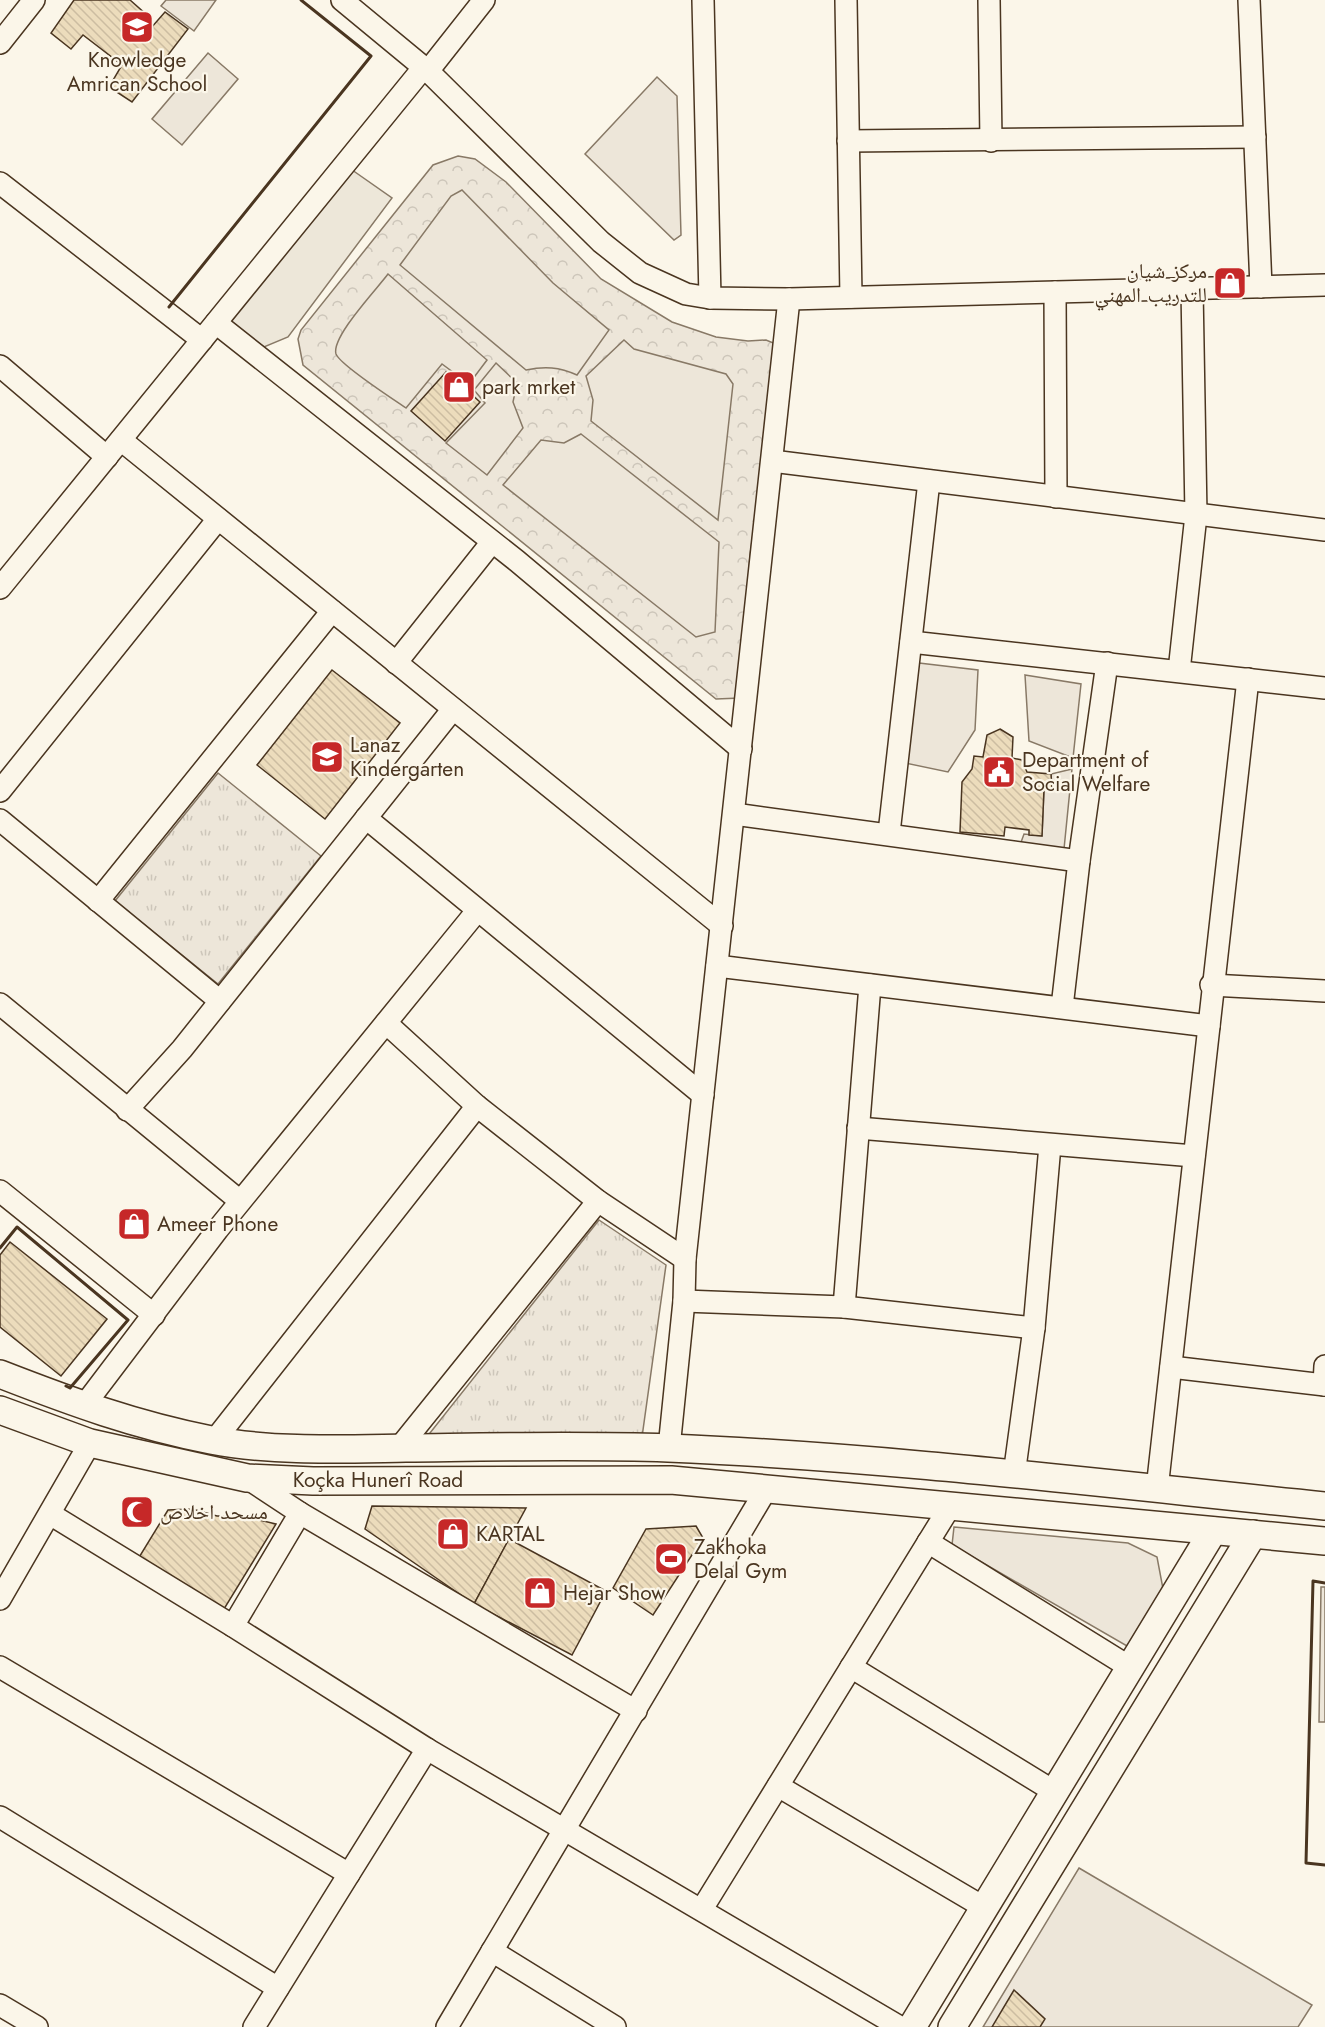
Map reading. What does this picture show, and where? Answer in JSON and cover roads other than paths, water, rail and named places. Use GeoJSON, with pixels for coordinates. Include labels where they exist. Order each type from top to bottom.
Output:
{"type":"FeatureCollection","features":[{"type":"Feature","properties":{"kind":"main road"},"geometry":{"type":"LineString","coordinates":[[0,1374],[83,1407],[132,1422],[214,1441],[327,1449],[533,1446],[669,1448],[1014,1475],[1325,1506]]}},
{"type":"Feature","properties":{"kind":"main road","name":"Koçka Hunerî Road"},"geometry":{"type":"LineString","coordinates":[[0,1410],[90,1443],[248,1478],[313,1481],[636,1479],[951,1504],[1325,1541]]}},
{"type":"Feature","properties":{"kind":"main road"},"geometry":{"type":"LineString","coordinates":[[912,2027],[1213,1531]]}},
{"type":"Feature","properties":{"kind":"main road"},"geometry":{"type":"LineString","coordinates":[[952,2027],[1253,1534]]}},
{"type":"Feature","properties":{"kind":"street"},"geometry":{"type":"LineString","coordinates":[[0,43],[34,0]]}},
{"type":"Feature","properties":{"kind":"street"},"geometry":{"type":"LineString","coordinates":[[342,0],[426,69],[620,258],[662,285],[686,294],[710,298],[789,299],[1325,285]]}},
{"type":"Feature","properties":{"kind":"street"},"geometry":{"type":"LineString","coordinates":[[0,588],[216,322],[484,0]]}},
{"type":"Feature","properties":{"kind":"street"},"geometry":{"type":"LineString","coordinates":[[703,0],[710,298]]}},
{"type":"Feature","properties":{"kind":"street"},"geometry":{"type":"LineString","coordinates":[[846,0],[851,297]]}},
{"type":"Feature","properties":{"kind":"street"},"geometry":{"type":"LineString","coordinates":[[989,0],[991,141]]}},
{"type":"Feature","properties":{"kind":"street"},"geometry":{"type":"LineString","coordinates":[[1250,0],[1261,287]]}},
{"type":"Feature","properties":{"kind":"street"},"geometry":{"type":"LineString","coordinates":[[848,141],[1255,137]]}},
{"type":"Feature","properties":{"kind":"street"},"geometry":{"type":"LineString","coordinates":[[0,183],[202,340]]}},
{"type":"Feature","properties":{"kind":"street"},"geometry":{"type":"LineString","coordinates":[[1179,671],[1196,514],[1192,289]]}},
{"type":"Feature","properties":{"kind":"street"},"geometry":{"type":"LineString","coordinates":[[1055,292],[1056,497]]}},
{"type":"Feature","properties":{"kind":"street"},"geometry":{"type":"LineString","coordinates":[[669,1448],[684,1301],[685,1259],[789,299]]}},
{"type":"Feature","properties":{"kind":"street"},"geometry":{"type":"LineString","coordinates":[[216,322],[492,542],[741,749]]}},
{"type":"Feature","properties":{"kind":"street"},"geometry":{"type":"LineString","coordinates":[[0,366],[107,457]]}},
{"type":"Feature","properties":{"kind":"street"},"geometry":{"type":"LineString","coordinates":[[121,440],[722,926]]}},
{"type":"Feature","properties":{"kind":"street"},"geometry":{"type":"LineString","coordinates":[[772,461],[1325,530]]}},
{"type":"Feature","properties":{"kind":"street"},"geometry":{"type":"LineString","coordinates":[[889,833],[928,481]]}},
{"type":"Feature","properties":{"kind":"street"},"geometry":{"type":"LineString","coordinates":[[0,791],[218,519]]}},
{"type":"Feature","properties":{"kind":"street"},"geometry":{"type":"LineString","coordinates":[[396,663],[492,542]]}},
{"type":"Feature","properties":{"kind":"street"},"geometry":{"type":"LineString","coordinates":[[98,901],[332,611]]}},
{"type":"Feature","properties":{"kind":"street"},"geometry":{"type":"LineString","coordinates":[[911,642],[1325,688]]}},
{"type":"Feature","properties":{"kind":"street"},"geometry":{"type":"LineString","coordinates":[[1062,1007],[1079,861],[1107,663]]}},
{"type":"Feature","properties":{"kind":"street"},"geometry":{"type":"LineString","coordinates":[[1157,1489],[1209,1026],[1211,985],[1248,679]]}},
{"type":"Feature","properties":{"kind":"street"},"geometry":{"type":"LineString","coordinates":[[127,1110],[182,1049],[453,709]]}},
{"type":"Feature","properties":{"kind":"street"},"geometry":{"type":"LineString","coordinates":[[734,814],[889,833],[1079,861]]}},
{"type":"Feature","properties":{"kind":"street"},"geometry":{"type":"LineString","coordinates":[[366,818],[703,1095]]}},
{"type":"Feature","properties":{"kind":"street"},"geometry":{"type":"LineString","coordinates":[[0,820],[220,1001]]}},
{"type":"Feature","properties":{"kind":"street"},"geometry":{"type":"LineString","coordinates":[[83,1407],[240,1201],[477,911]]}},
{"type":"Feature","properties":{"kind":"street"},"geometry":{"type":"LineString","coordinates":[[717,966],[1209,1026]]}},
{"type":"Feature","properties":{"kind":"street"},"geometry":{"type":"LineString","coordinates":[[844,1307],[870,985]]}},
{"type":"Feature","properties":{"kind":"street"},"geometry":{"type":"LineString","coordinates":[[1211,985],[1325,991]]}},
{"type":"Feature","properties":{"kind":"street"},"geometry":{"type":"LineString","coordinates":[[4,1014],[240,1201]]}},
{"type":"Feature","properties":{"kind":"street"},"geometry":{"type":"LineString","coordinates":[[386,1023],[477,1107],[598,1201],[685,1259]]}},
{"type":"Feature","properties":{"kind":"street"},"geometry":{"type":"LineString","coordinates":[[214,1441],[477,1107]]}},
{"type":"Feature","properties":{"kind":"street"},"geometry":{"type":"LineString","coordinates":[[858,1128],[1194,1156]]}},
{"type":"Feature","properties":{"kind":"street"},"geometry":{"type":"LineString","coordinates":[[1014,1475],[1034,1328],[1050,1145]]}},
{"type":"Feature","properties":{"kind":"street"},"geometry":{"type":"LineString","coordinates":[[0,1191],[154,1315]]}},
{"type":"Feature","properties":{"kind":"street"},"geometry":{"type":"LineString","coordinates":[[399,1448],[598,1201]]}},
{"type":"Feature","properties":{"kind":"street"},"geometry":{"type":"LineString","coordinates":[[684,1301],[844,1307],[1034,1328]]}},
{"type":"Feature","properties":{"kind":"street"},"geometry":{"type":"LineString","coordinates":[[1171,1366],[1325,1379]]}},
{"type":"Feature","properties":{"kind":"street"},"geometry":{"type":"LineString","coordinates":[[0,1599],[90,1443]]}},
{"type":"Feature","properties":{"kind":"street"},"geometry":{"type":"LineString","coordinates":[[248,1478],[300,1513],[636,1711]]}},
{"type":"Feature","properties":{"kind":"street"},"geometry":{"type":"LineString","coordinates":[[447,2027],[767,1488]]}},
{"type":"Feature","properties":{"kind":"street"},"geometry":{"type":"LineString","coordinates":[[702,1909],[951,1504]]}},
{"type":"Feature","properties":{"kind":"street"},"geometry":{"type":"LineString","coordinates":[[233,1626],[300,1513]]}},
{"type":"Feature","properties":{"kind":"street"},"geometry":{"type":"LineString","coordinates":[[50,1514],[427,1749],[900,2027]]}},
{"type":"Feature","properties":{"kind":"street"},"geometry":{"type":"LineString","coordinates":[[928,1542],[1131,1668]]}},
{"type":"Feature","properties":{"kind":"street"},"geometry":{"type":"LineString","coordinates":[[0,1667],[350,1874]]}},
{"type":"Feature","properties":{"kind":"street"},"geometry":{"type":"LineString","coordinates":[[851,1667],[1055,1792]]}},
{"type":"Feature","properties":{"kind":"street"},"geometry":{"type":"LineString","coordinates":[[254,2027],[427,1749]]}},
{"type":"Feature","properties":{"kind":"street"},"geometry":{"type":"LineString","coordinates":[[778,1786],[985,1908]]}},
{"type":"Feature","properties":{"kind":"street"},"geometry":{"type":"LineString","coordinates":[[0,1817],[278,1988]]}},
{"type":"Feature","properties":{"kind":"street"},"geometry":{"type":"LineString","coordinates":[[492,1951],[615,2027]]}},
{"type":"Feature","properties":{"kind":"street"},"geometry":{"type":"LineString","coordinates":[[0,2005],[37,2027]]}},
{"type":"Feature","properties":{"kind":"place","name":"Knowledge Amrican School"},"geometry":{"type":"Point","coordinates":[137,27]}},
{"type":"Feature","properties":{"kind":"place","name":"مركز شيان للتدريب المهني"},"geometry":{"type":"Point","coordinates":[1230,283]}},
{"type":"Feature","properties":{"kind":"place","name":"park mrket"},"geometry":{"type":"Point","coordinates":[459,387]}},
{"type":"Feature","properties":{"kind":"place","name":"Lanaz Kindergarten"},"geometry":{"type":"Point","coordinates":[327,757]}},
{"type":"Feature","properties":{"kind":"place","name":"Department of Social Welfare"},"geometry":{"type":"Point","coordinates":[999,772]}},
{"type":"Feature","properties":{"kind":"place","name":"Ameer Phone"},"geometry":{"type":"Point","coordinates":[134,1224]}},
{"type":"Feature","properties":{"kind":"place","name":"مسحد اخلاص"},"geometry":{"type":"Point","coordinates":[137,1512]}},
{"type":"Feature","properties":{"kind":"place","name":"KARTAL"},"geometry":{"type":"Point","coordinates":[453,1534]}},
{"type":"Feature","properties":{"kind":"place","name":"Zakhoka Delal Gym"},"geometry":{"type":"Point","coordinates":[671,1559]}},
{"type":"Feature","properties":{"kind":"place","name":"Hejar Show"},"geometry":{"type":"Point","coordinates":[540,1593]}}]}
